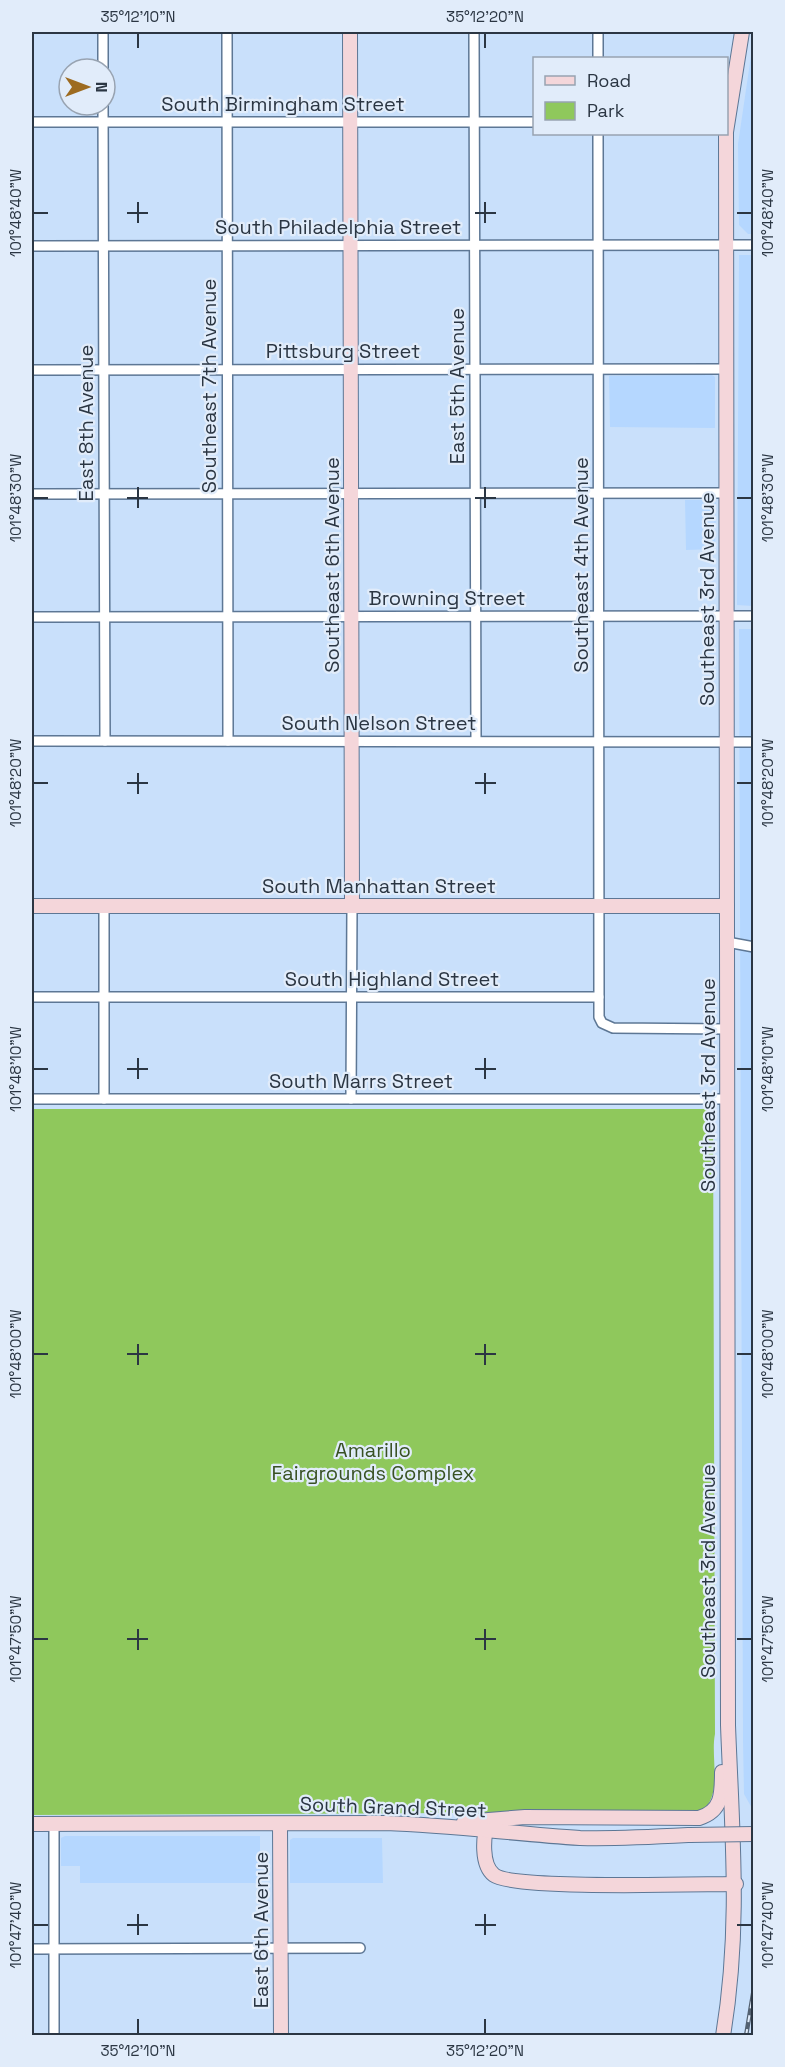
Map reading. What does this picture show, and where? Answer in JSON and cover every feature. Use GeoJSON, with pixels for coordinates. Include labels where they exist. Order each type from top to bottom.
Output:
{"type":"FeatureCollection","features":[{"type":"Feature","properties":{"kind":"main road","name":"Southeast 6th Avenue"},"geometry":{"type":"LineString","coordinates":[[350,32],[352,906]]}},
{"type":"Feature","properties":{"kind":"main road","name":"Southeast 3rd Avenue"},"geometry":{"type":"LineString","coordinates":[[728,121],[742,32]]}},
{"type":"Feature","properties":{"kind":"main road","name":"Southeast 3rd Avenue"},"geometry":{"type":"LineString","coordinates":[[723,2036],[734,1948],[736,1884],[729,1738],[727,135]]}},
{"type":"Feature","properties":{"kind":"main road","name":"South Manhattan Street"},"geometry":{"type":"LineString","coordinates":[[32,906],[727,906]]}},
{"type":"Feature","properties":{"kind":"main road"},"geometry":{"type":"LineString","coordinates":[[444,1824],[494,1817],[699,1818],[710,1815],[722,1797],[722,1768],[729,1738]]}},
{"type":"Feature","properties":{"kind":"main road"},"geometry":{"type":"LineString","coordinates":[[494,1817],[486,1829],[485,1848],[489,1868],[494,1875],[503,1879],[546,1884],[736,1884]]}},
{"type":"Feature","properties":{"kind":"main road","name":"South Grand Street"},"geometry":{"type":"LineString","coordinates":[[32,1824],[444,1824],[602,1838],[753,1834]]}},
{"type":"Feature","properties":{"kind":"main road","name":"East 6th Avenue"},"geometry":{"type":"LineString","coordinates":[[280,1824],[281,2036]]}},
{"type":"Feature","properties":{"kind":"street"},"geometry":{"type":"LineString","coordinates":[[103,32],[103,57]]}},
{"type":"Feature","properties":{"kind":"street","name":"Southeast 7th Avenue"},"geometry":{"type":"LineString","coordinates":[[227,32],[228,741]]}},
{"type":"Feature","properties":{"kind":"street","name":"East 5th Avenue"},"geometry":{"type":"LineString","coordinates":[[474,32],[476,741]]}},
{"type":"Feature","properties":{"kind":"street"},"geometry":{"type":"LineString","coordinates":[[598,32],[598,57]]}},
{"type":"Feature","properties":{"kind":"street","name":"East 8th Avenue"},"geometry":{"type":"LineString","coordinates":[[103,117],[105,741]]}},
{"type":"Feature","properties":{"kind":"street","name":"South Birmingham Street"},"geometry":{"type":"LineString","coordinates":[[32,122],[533,122]]}},
{"type":"Feature","properties":{"kind":"street","name":"Southeast 4th Avenue"},"geometry":{"type":"LineString","coordinates":[[598,135],[599,997]]}},
{"type":"Feature","properties":{"kind":"street","name":"South Philadelphia Street"},"geometry":{"type":"LineString","coordinates":[[32,246],[753,245]]}},
{"type":"Feature","properties":{"kind":"street","name":"Pittsburg Street"},"geometry":{"type":"LineString","coordinates":[[32,370],[727,369]]}},
{"type":"Feature","properties":{"kind":"street"},"geometry":{"type":"LineString","coordinates":[[32,494],[727,493]]}},
{"type":"Feature","properties":{"kind":"street","name":"Browning Street"},"geometry":{"type":"LineString","coordinates":[[32,617],[753,616]]}},
{"type":"Feature","properties":{"kind":"street","name":"South Nelson Street"},"geometry":{"type":"LineString","coordinates":[[32,741],[753,742]]}},
{"type":"Feature","properties":{"kind":"street"},"geometry":{"type":"LineString","coordinates":[[104,906],[104,1099]]}},
{"type":"Feature","properties":{"kind":"street","name":"Southeast 6th Avenue"},"geometry":{"type":"LineString","coordinates":[[351,1099],[352,906]]}},
{"type":"Feature","properties":{"kind":"street"},"geometry":{"type":"LineString","coordinates":[[727,942],[753,946]]}},
{"type":"Feature","properties":{"kind":"street","name":"South Highland Street"},"geometry":{"type":"LineString","coordinates":[[32,997],[599,997]]}},
{"type":"Feature","properties":{"kind":"street"},"geometry":{"type":"LineString","coordinates":[[599,997],[599,1017],[602,1023],[613,1028],[728,1029]]}},
{"type":"Feature","properties":{"kind":"street","name":"South Marrs Street"},"geometry":{"type":"LineString","coordinates":[[32,1099],[727,1099]]}},
{"type":"Feature","properties":{"kind":"street"},"geometry":{"type":"LineString","coordinates":[[54,1824],[54,2036]]}},
{"type":"Feature","properties":{"kind":"street"},"geometry":{"type":"LineString","coordinates":[[32,1949],[360,1948]]}},
{"type":"Feature","properties":{"kind":"shaded area"},"geometry":{"type":"Polygon","coordinates":[[[753,42],[754,234],[748,234],[739,225],[738,144],[753,42]]]}},
{"type":"Feature","properties":{"kind":"shaded area"},"geometry":{"type":"Polygon","coordinates":[[[739,255],[754,255],[753,606],[737,605],[739,255]]]}},
{"type":"Feature","properties":{"kind":"shaded area"},"geometry":{"type":"Polygon","coordinates":[[[712,375],[715,377],[715,428],[610,427],[609,376],[712,375]]]}},
{"type":"Feature","properties":{"kind":"shaded area"},"geometry":{"type":"Polygon","coordinates":[[[685,500],[713,500],[716,503],[715,549],[686,550],[685,500]]]}},
{"type":"Feature","properties":{"kind":"shaded area"},"geometry":{"type":"Polygon","coordinates":[[[739,629],[754,629],[753,1810],[744,1794],[743,1742],[739,629]]]}},
{"type":"Feature","properties":{"kind":"shaded area"},"geometry":{"type":"Polygon","coordinates":[[[65,1836],[260,1836],[260,1883],[80,1883],[80,1866],[61,1866],[61,1838],[65,1836]]]}},
{"type":"Feature","properties":{"kind":"shaded area"},"geometry":{"type":"Polygon","coordinates":[[[293,1838],[382,1838],[383,1883],[290,1883],[290,1840],[293,1838]]]}},
{"type":"Feature","properties":{"kind":"green space","name":"Amarillo Fairgrounds Complex"},"geometry":{"type":"Polygon","coordinates":[[[32,1109],[713,1109],[715,1776],[712,1797],[700,1812],[32,1815],[32,1109]]]}},
{"type":"Feature","properties":{"kind":"railway"},"geometry":{"type":"LineString","coordinates":[[746,2036],[754,1988]]}}]}
